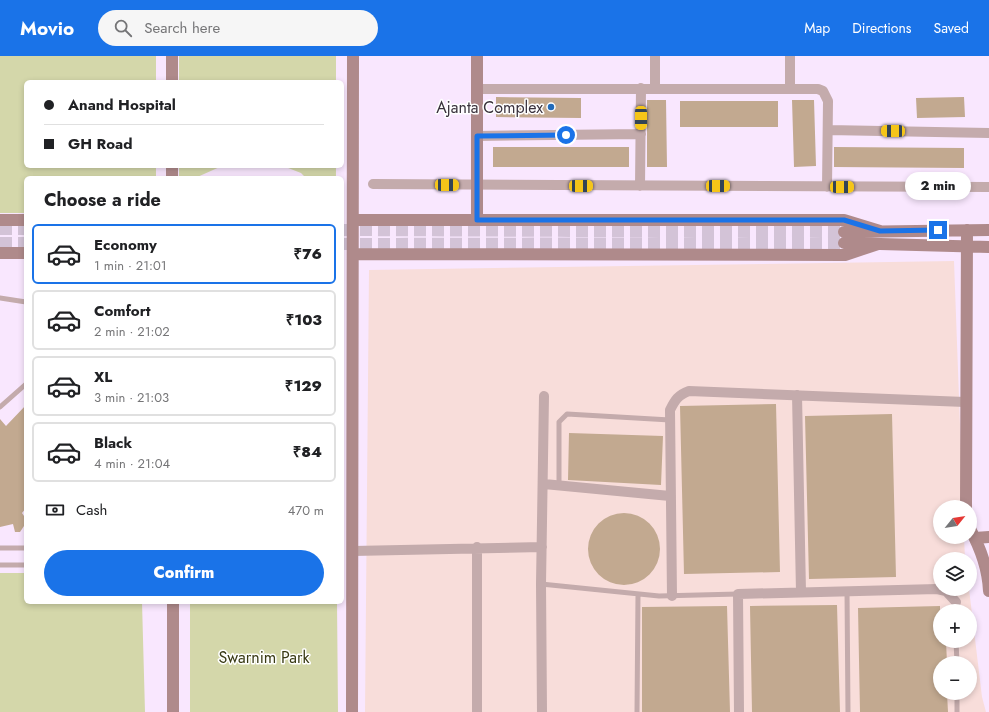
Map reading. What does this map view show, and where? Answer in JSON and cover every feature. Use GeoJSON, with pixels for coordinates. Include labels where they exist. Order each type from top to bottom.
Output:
{"type":"FeatureCollection","features":[{"type":"Feature","properties":{"kind":"street"},"geometry":{"type":"LineString","coordinates":[[172,56],[172,80]]}},
{"type":"Feature","properties":{"kind":"street"},"geometry":{"type":"LineString","coordinates":[[352,712],[353,56]]}},
{"type":"Feature","properties":{"kind":"street"},"geometry":{"type":"LineString","coordinates":[[477,56],[477,220]]}},
{"type":"Feature","properties":{"kind":"street"},"geometry":{"type":"LineString","coordinates":[[655,56],[656,88]]}},
{"type":"Feature","properties":{"kind":"street"},"geometry":{"type":"LineString","coordinates":[[790,56],[790,89]]}},
{"type":"Feature","properties":{"kind":"street"},"geometry":{"type":"LineString","coordinates":[[640,186],[641,88]]}},
{"type":"Feature","properties":{"kind":"street"},"geometry":{"type":"LineString","coordinates":[[477,89],[656,88],[790,89],[823,91],[828,101],[827,187]]}},
{"type":"Feature","properties":{"kind":"street"},"geometry":{"type":"LineString","coordinates":[[828,130],[989,133]]}},
{"type":"Feature","properties":{"kind":"street"},"geometry":{"type":"LineString","coordinates":[[477,136],[641,134]]}},
{"type":"Feature","properties":{"kind":"street"},"geometry":{"type":"LineString","coordinates":[[373,184],[989,187]]}},
{"type":"Feature","properties":{"kind":"street"},"geometry":{"type":"LineString","coordinates":[[0,220],[24,220]]}},
{"type":"Feature","properties":{"kind":"street"},"geometry":{"type":"LineString","coordinates":[[353,220],[844,220],[880,231]]}},
{"type":"Feature","properties":{"kind":"street"},"geometry":{"type":"LineString","coordinates":[[966,500],[965,402],[967,230]]}},
{"type":"Feature","properties":{"kind":"street"},"geometry":{"type":"LineString","coordinates":[[989,230],[880,231],[844,238],[878,244],[989,247]]}},
{"type":"Feature","properties":{"kind":"street"},"geometry":{"type":"LineString","coordinates":[[353,254],[845,255],[878,244]]}},
{"type":"Feature","properties":{"kind":"street"},"geometry":{"type":"LineString","coordinates":[[0,253],[24,253]]}},
{"type":"Feature","properties":{"kind":"street"},"geometry":{"type":"LineString","coordinates":[[672,596],[670,410],[675,400],[681,394],[689,391],[965,402]]}},
{"type":"Feature","properties":{"kind":"street"},"geometry":{"type":"LineString","coordinates":[[797,395],[801,592]]}},
{"type":"Feature","properties":{"kind":"street"},"geometry":{"type":"LineString","coordinates":[[542,712],[541,584],[544,484],[544,396]]}},
{"type":"Feature","properties":{"kind":"street"},"geometry":{"type":"LineString","coordinates":[[544,484],[670,496]]}},
{"type":"Feature","properties":{"kind":"street"},"geometry":{"type":"LineString","coordinates":[[977,535],[989,537]]}},
{"type":"Feature","properties":{"kind":"street"},"geometry":{"type":"LineString","coordinates":[[977,543],[988,573],[989,591]]}},
{"type":"Feature","properties":{"kind":"street"},"geometry":{"type":"LineString","coordinates":[[353,550],[542,546]]}},
{"type":"Feature","properties":{"kind":"street"},"geometry":{"type":"LineString","coordinates":[[477,547],[477,712]]}},
{"type":"Feature","properties":{"kind":"street"},"geometry":{"type":"LineString","coordinates":[[740,712],[738,594],[937,589],[946,591],[955,604]]}},
{"type":"Feature","properties":{"kind":"street"},"geometry":{"type":"LineString","coordinates":[[173,604],[173,712]]}},
{"type":"Feature","properties":{"kind":"lane"},"geometry":{"type":"LineString","coordinates":[[0,298],[24,302]]}},
{"type":"Feature","properties":{"kind":"lane"},"geometry":{"type":"LineString","coordinates":[[0,407],[24,386]]}},
{"type":"Feature","properties":{"kind":"lane"},"geometry":{"type":"LineString","coordinates":[[559,486],[559,422],[567,414],[670,420]]}},
{"type":"Feature","properties":{"kind":"lane"},"geometry":{"type":"LineString","coordinates":[[0,548],[24,548]]}},
{"type":"Feature","properties":{"kind":"lane"},"geometry":{"type":"LineString","coordinates":[[0,565],[24,565]]}},
{"type":"Feature","properties":{"kind":"lane"},"geometry":{"type":"LineString","coordinates":[[541,584],[672,596],[738,594]]}},
{"type":"Feature","properties":{"kind":"lane"},"geometry":{"type":"LineString","coordinates":[[847,591],[848,712]]}},
{"type":"Feature","properties":{"kind":"lane"},"geometry":{"type":"LineString","coordinates":[[637,712],[638,594]]}},
{"type":"Feature","properties":{"kind":"lane"},"geometry":{"type":"LineString","coordinates":[[957,700],[957,712]]}},
{"type":"Feature","properties":{"kind":"shaded area"},"geometry":{"type":"Polygon","coordinates":[[[954,261],[963,500],[933,500],[933,544],[964,544],[965,552],[933,552],[933,596],[970,596],[971,604],[933,604],[933,648],[976,648],[982,697],[986,712],[365,712],[369,270],[954,261]]]}},
{"type":"Feature","properties":{"kind":"green space"},"geometry":{"type":"Polygon","coordinates":[[[0,56],[156,56],[156,80],[24,80],[24,168],[156,168],[156,176],[24,176],[24,213],[0,213],[0,56]]]}},
{"type":"Feature","properties":{"kind":"green space"},"geometry":{"type":"Polygon","coordinates":[[[179,56],[336,56],[336,80],[179,80],[179,56]]]}},
{"type":"Feature","properties":{"kind":"green space"},"geometry":{"type":"Polygon","coordinates":[[[179,168],[218,168],[200,176],[179,176],[179,168]]]}},
{"type":"Feature","properties":{"kind":"green space"},"geometry":{"type":"Polygon","coordinates":[[[288,168],[336,168],[336,176],[304,176],[301,173],[288,168]]]}},
{"type":"Feature","properties":{"kind":"green space"},"geometry":{"type":"Polygon","coordinates":[[[0,573],[24,573],[24,604],[142,604],[145,712],[0,712],[0,573]]]}},
{"type":"Feature","properties":{"kind":"green space","name":"Swarnim Park"},"geometry":{"type":"Polygon","coordinates":[[[190,604],[337,604],[338,712],[190,712],[190,604]]]}},
{"type":"Feature","properties":{"kind":"building"},"geometry":{"type":"Polygon","coordinates":[[[496,97],[581,98],[581,118],[496,117],[496,97]]]}},
{"type":"Feature","properties":{"kind":"building"},"geometry":{"type":"Polygon","coordinates":[[[964,97],[965,117],[917,118],[916,98],[964,97]]]}},
{"type":"Feature","properties":{"kind":"building"},"geometry":{"type":"Polygon","coordinates":[[[647,100],[666,100],[667,167],[647,167],[647,100]]]}},
{"type":"Feature","properties":{"kind":"building"},"geometry":{"type":"Polygon","coordinates":[[[792,100],[814,100],[816,166],[794,167],[792,100]]]}},
{"type":"Feature","properties":{"kind":"building"},"geometry":{"type":"Polygon","coordinates":[[[680,101],[778,101],[778,127],[680,127],[680,101]]]}},
{"type":"Feature","properties":{"kind":"building"},"geometry":{"type":"Polygon","coordinates":[[[493,147],[629,147],[629,167],[493,167],[493,147]]]}},
{"type":"Feature","properties":{"kind":"building"},"geometry":{"type":"Polygon","coordinates":[[[834,147],[964,148],[964,168],[834,167],[834,147]]]}},
{"type":"Feature","properties":{"kind":"building"},"geometry":{"type":"Polygon","coordinates":[[[776,404],[780,572],[684,574],[680,406],[776,404]]]}},
{"type":"Feature","properties":{"kind":"building"},"geometry":{"type":"Polygon","coordinates":[[[24,407],[24,510],[22,513],[24,516],[24,526],[20,532],[15,532],[13,524],[0,527],[0,419],[6,426],[24,407]]]}},
{"type":"Feature","properties":{"kind":"building"},"geometry":{"type":"Polygon","coordinates":[[[892,414],[896,577],[809,579],[805,416],[892,414]]]}},
{"type":"Feature","properties":{"kind":"building"},"geometry":{"type":"Polygon","coordinates":[[[569,433],[663,436],[661,485],[568,480],[569,433]]]}},
{"type":"Feature","properties":{"kind":"building"},"geometry":{"type":"Polygon","coordinates":[[[624,513],[644,519],[654,529],[660,549],[654,569],[644,579],[624,585],[604,579],[594,569],[588,549],[594,529],[604,519],[624,513]]]}},
{"type":"Feature","properties":{"kind":"building"},"geometry":{"type":"Polygon","coordinates":[[[837,605],[840,712],[752,712],[750,606],[837,605]]]}},
{"type":"Feature","properties":{"kind":"building"},"geometry":{"type":"Polygon","coordinates":[[[727,606],[730,712],[642,712],[642,607],[727,606]]]}},
{"type":"Feature","properties":{"kind":"building"},"geometry":{"type":"Polygon","coordinates":[[[933,606],[933,648],[946,648],[947,656],[933,656],[933,700],[947,700],[948,712],[860,712],[858,608],[933,606]]]}},
{"type":"Feature","properties":{"kind":"tunnel"},"geometry":{"type":"LineString","coordinates":[[0,229],[24,229]]}},
{"type":"Feature","properties":{"kind":"tunnel"},"geometry":{"type":"LineString","coordinates":[[344,230],[844,232]]}},
{"type":"Feature","properties":{"kind":"tunnel"},"geometry":{"type":"LineString","coordinates":[[0,243],[24,243]]}},
{"type":"Feature","properties":{"kind":"tunnel"},"geometry":{"type":"LineString","coordinates":[[344,244],[844,243]]}},
{"type":"Feature","properties":{"kind":"place","name":"Ajanta Complex"},"geometry":{"type":"Point","coordinates":[551,107]}},
{"type":"Feature","properties":{"kind":"route"},"geometry":{"type":"LineString","coordinates":[[566,135],[477,136],[477,220],[844,220],[880,231],[938,230]]}}]}
